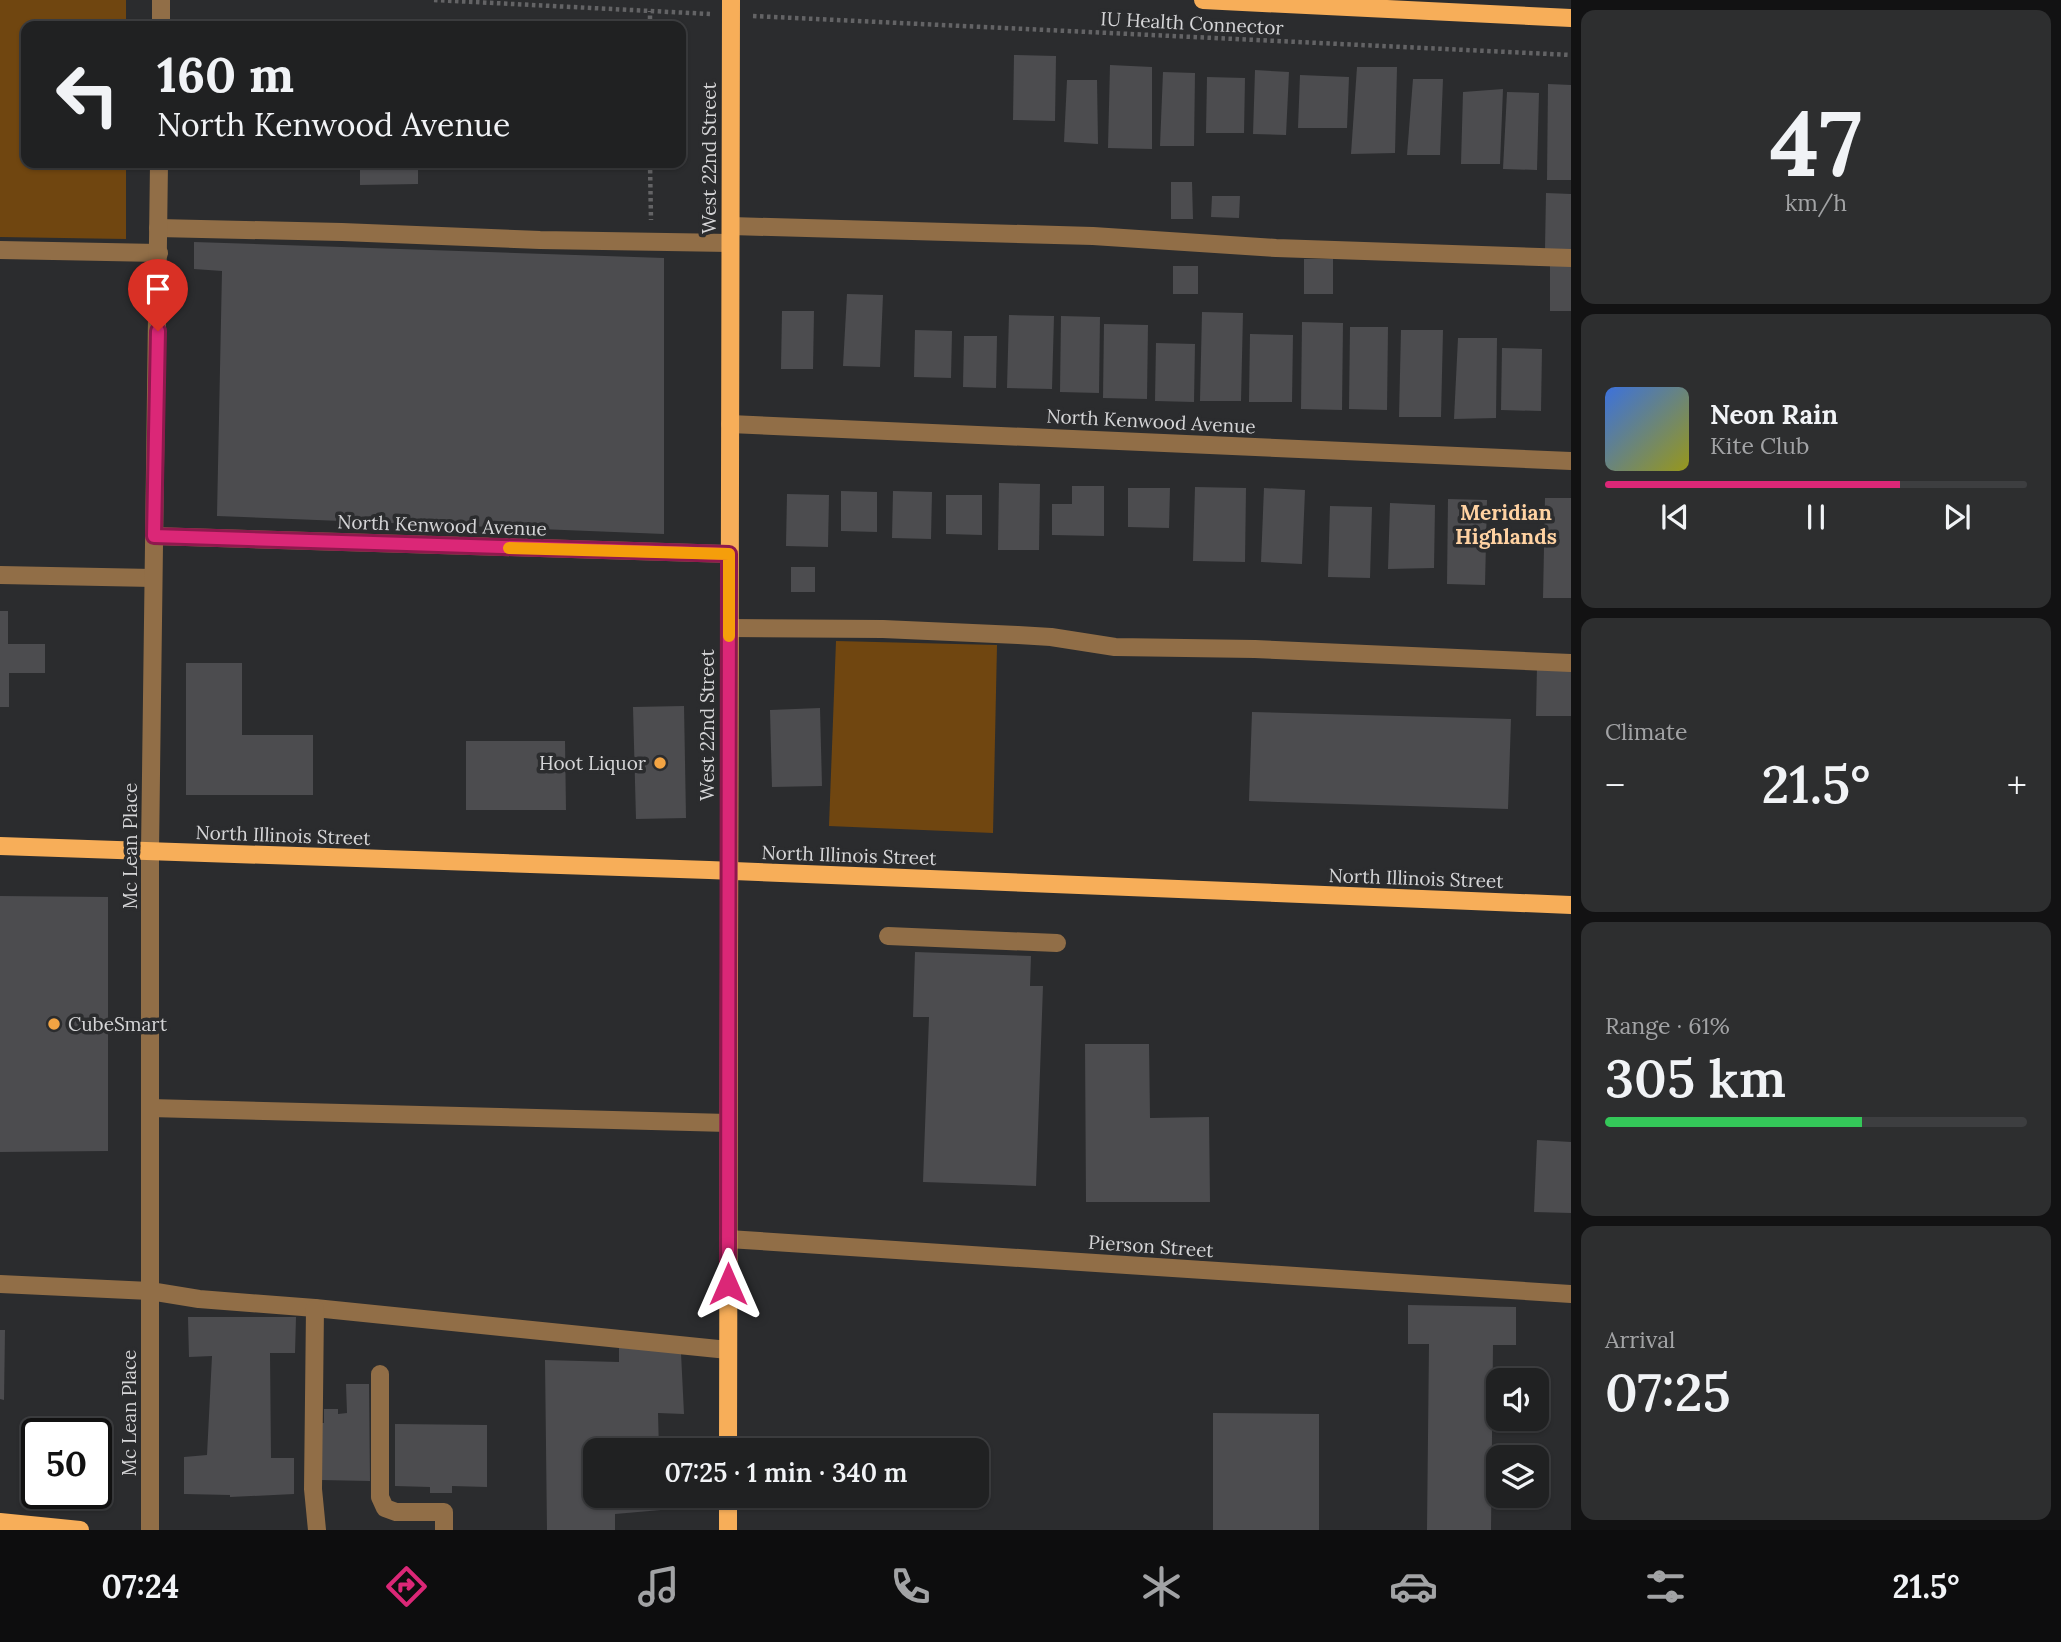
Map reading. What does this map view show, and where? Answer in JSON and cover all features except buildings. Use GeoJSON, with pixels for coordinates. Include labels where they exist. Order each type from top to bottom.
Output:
{"type":"FeatureCollection","features":[{"type":"Feature","properties":{"kind":"main road"},"geometry":{"type":"LineString","coordinates":[[1203,0],[1571,18]]}},
{"type":"Feature","properties":{"kind":"main road","name":"West 22nd Street"},"geometry":{"type":"LineString","coordinates":[[728,1438],[727,871],[731,8]]}},
{"type":"Feature","properties":{"kind":"main road","name":"North Illinois Street"},"geometry":{"type":"LineString","coordinates":[[0,845],[1571,905]]}},
{"type":"Feature","properties":{"kind":"main road"},"geometry":{"type":"LineString","coordinates":[[728,1508],[728,1530]]}},
{"type":"Feature","properties":{"kind":"main road"},"geometry":{"type":"LineString","coordinates":[[0,1522],[80,1530]]}},
{"type":"Feature","properties":{"kind":"street"},"geometry":{"type":"LineString","coordinates":[[161,0],[161,21]]}},
{"type":"Feature","properties":{"kind":"street","name":"Mc Lean Place"},"geometry":{"type":"LineString","coordinates":[[150,1530],[150,851],[159,168]]}},
{"type":"Feature","properties":{"kind":"street"},"geometry":{"type":"LineString","coordinates":[[158,228],[651,242],[730,234],[899,232],[1093,236],[1276,248],[1571,258]]}},
{"type":"Feature","properties":{"kind":"street"},"geometry":{"type":"LineString","coordinates":[[0,250],[159,253]]}},
{"type":"Feature","properties":{"kind":"street","name":"North Kenwood Avenue"},"geometry":{"type":"LineString","coordinates":[[730,424],[1571,461]]}},
{"type":"Feature","properties":{"kind":"street","name":"North Kenwood Avenue"},"geometry":{"type":"LineString","coordinates":[[154,536],[729,554]]}},
{"type":"Feature","properties":{"kind":"street"},"geometry":{"type":"LineString","coordinates":[[0,575],[153,578]]}},
{"type":"Feature","properties":{"kind":"street"},"geometry":{"type":"LineString","coordinates":[[729,628],[883,629],[1051,637],[1115,647],[1255,649],[1571,663]]}},
{"type":"Feature","properties":{"kind":"street"},"geometry":{"type":"LineString","coordinates":[[888,936],[1057,943]]}},
{"type":"Feature","properties":{"kind":"street"},"geometry":{"type":"LineString","coordinates":[[150,1108],[728,1123]]}},
{"type":"Feature","properties":{"kind":"street","name":"Pierson Street"},"geometry":{"type":"LineString","coordinates":[[728,1239],[1571,1294]]}},
{"type":"Feature","properties":{"kind":"street"},"geometry":{"type":"LineString","coordinates":[[0,1284],[150,1291],[199,1299],[315,1308],[728,1350]]}},
{"type":"Feature","properties":{"kind":"street"},"geometry":{"type":"LineString","coordinates":[[315,1308],[313,1489],[317,1530]]}},
{"type":"Feature","properties":{"kind":"street"},"geometry":{"type":"LineString","coordinates":[[380,1374],[380,1497],[385,1508],[396,1512],[444,1513],[444,1530]]}},
{"type":"Feature","properties":{"kind":"path","name":"IU Health Connector"},"geometry":{"type":"LineString","coordinates":[[434,0],[650,11],[731,8],[1571,55]]}},
{"type":"Feature","properties":{"kind":"path"},"geometry":{"type":"LineString","coordinates":[[650,11],[650,21]]}},
{"type":"Feature","properties":{"kind":"path"},"geometry":{"type":"LineString","coordinates":[[650,168],[651,242]]}},
{"type":"Feature","properties":{"kind":"shaded area"},"geometry":{"type":"Polygon","coordinates":[[[0,0],[126,0],[126,21],[21,21],[21,168],[126,168],[126,239],[0,237],[0,0]]]}},
{"type":"Feature","properties":{"kind":"shaded area"},"geometry":{"type":"Polygon","coordinates":[[[836,641],[997,645],[993,833],[829,826],[836,641]]]}},
{"type":"Feature","properties":{"kind":"slow traffic"},"geometry":{"type":"LineString","coordinates":[[509,548],[729,554],[729,636]]}},
{"type":"Feature","properties":{"kind":"place","name":"Hoot Liquor"},"geometry":{"type":"Point","coordinates":[660,763]}},
{"type":"Feature","properties":{"kind":"place","name":"CubeSmart"},"geometry":{"type":"Point","coordinates":[54,1024]}},
{"type":"Feature","properties":{"kind":"district","name":"Meridian Highlands"},"geometry":{"type":"Point","coordinates":[1506,525]}},
{"type":"Feature","properties":{"kind":"route"},"geometry":{"type":"LineString","coordinates":[[158,331],[154,536],[729,554],[728,1284]]}}]}
